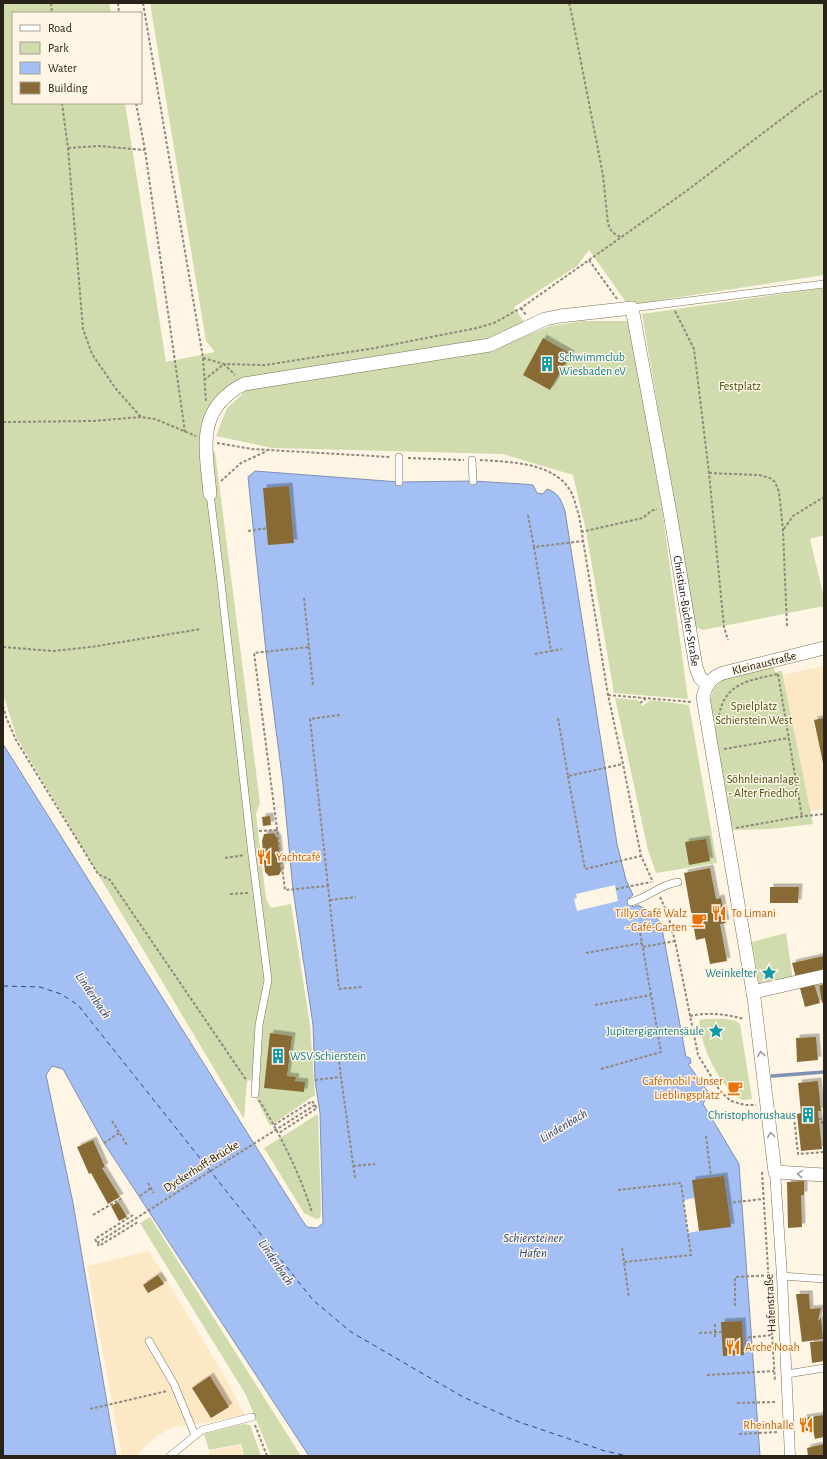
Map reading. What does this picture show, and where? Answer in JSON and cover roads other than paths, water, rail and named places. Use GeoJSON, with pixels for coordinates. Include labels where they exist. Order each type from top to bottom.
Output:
{"type":"FeatureCollection","features":[{"type":"Feature","properties":{"kind":"street"},"geometry":{"type":"LineString","coordinates":[[210,494],[206,439],[210,420],[219,403],[234,389],[244,384],[490,345],[545,319],[560,316],[629,309]]}},
{"type":"Feature","properties":{"kind":"street","name":"Christian-Bücher-Straße"},"geometry":{"type":"LineString","coordinates":[[629,309],[669,507],[696,667],[700,678],[707,684]]}},
{"type":"Feature","properties":{"kind":"street","name":"Kleinaustraße"},"geometry":{"type":"LineString","coordinates":[[707,684],[712,679],[723,673],[824,648]]}},
{"type":"Feature","properties":{"kind":"street"},"geometry":{"type":"LineString","coordinates":[[707,684],[704,690],[703,703],[725,830],[756,991],[758,1023],[775,1172],[824,1175]]}},
{"type":"Feature","properties":{"kind":"street"},"geometry":{"type":"LineString","coordinates":[[756,991],[824,976]]}},
{"type":"Feature","properties":{"kind":"street","name":"Hafenstraße"},"geometry":{"type":"LineString","coordinates":[[775,1172],[782,1276],[790,1456]]}},
{"type":"Feature","properties":{"kind":"lane"},"geometry":{"type":"LineString","coordinates":[[629,309],[824,284]]}},
{"type":"Feature","properties":{"kind":"lane"},"geometry":{"type":"LineString","coordinates":[[399,457],[400,482]]}},
{"type":"Feature","properties":{"kind":"lane"},"geometry":{"type":"LineString","coordinates":[[472,460],[473,482]]}},
{"type":"Feature","properties":{"kind":"lane"},"geometry":{"type":"LineString","coordinates":[[210,494],[268,980],[259,1025],[255,1094]]}},
{"type":"Feature","properties":{"kind":"lane"},"geometry":{"type":"LineString","coordinates":[[631,902],[640,899],[666,884],[678,882]]}},
{"type":"Feature","properties":{"kind":"lane"},"geometry":{"type":"LineString","coordinates":[[782,1276],[824,1279]]}},
{"type":"Feature","properties":{"kind":"lane"},"geometry":{"type":"LineString","coordinates":[[149,1341],[176,1388],[195,1435]]}},
{"type":"Feature","properties":{"kind":"lane"},"geometry":{"type":"LineString","coordinates":[[787,1374],[824,1368]]}},
{"type":"Feature","properties":{"kind":"lane"},"geometry":{"type":"LineString","coordinates":[[170,1456],[202,1430],[252,1417]]}},
{"type":"Feature","properties":{"kind":"water","name":"Schiersteiner Hafen"},"geometry":{"type":"Polygon","coordinates":[[[255,471],[399,482],[473,481],[533,485],[537,493],[543,494],[547,489],[557,495],[561,500],[565,511],[617,844],[626,880],[633,895],[629,898],[633,907],[638,905],[642,907],[651,913],[661,923],[686,1057],[690,1058],[691,1063],[688,1064],[709,1093],[703,1104],[739,1164],[760,1456],[309,1456],[104,1143],[63,1069],[52,1066],[46,1075],[73,1203],[116,1456],[3,1456],[3,744],[302,1220],[307,1227],[317,1228],[323,1223],[320,1113],[315,1080],[313,1025],[293,890],[283,784],[266,652],[248,477],[255,471]]]}},
{"type":"Feature","properties":{"kind":"waterway","name":"Lindenbach"},"geometry":{"type":"LineString","coordinates":[[772,1076],[824,1072]]}},
{"type":"Feature","properties":{"kind":"place","name":"Schwimmclub Wiesbaden eV"},"geometry":{"type":"Point","coordinates":[547,364]}},
{"type":"Feature","properties":{"kind":"place","name":"Yachtcafé"},"geometry":{"type":"Point","coordinates":[264,857]}},
{"type":"Feature","properties":{"kind":"place","name":"To Limani"},"geometry":{"type":"Point","coordinates":[719,913]}},
{"type":"Feature","properties":{"kind":"place","name":"Tillys Café Walz - Café-Garten"},"geometry":{"type":"Point","coordinates":[699,920]}},
{"type":"Feature","properties":{"kind":"place","name":"Weinkelter"},"geometry":{"type":"Point","coordinates":[769,973]}},
{"type":"Feature","properties":{"kind":"place","name":"Jupitergigantensäule"},"geometry":{"type":"Point","coordinates":[716,1031]}},
{"type":"Feature","properties":{"kind":"place","name":"WSV Schierstein"},"geometry":{"type":"Point","coordinates":[278,1056]}},
{"type":"Feature","properties":{"kind":"place","name":"Cafémobil \"Unser Lieblingsplatz\""},"geometry":{"type":"Point","coordinates":[735,1088]}},
{"type":"Feature","properties":{"kind":"place","name":"Christophorushaus"},"geometry":{"type":"Point","coordinates":[808,1115]}},
{"type":"Feature","properties":{"kind":"place","name":"Arche Noah"},"geometry":{"type":"Point","coordinates":[733,1347]}},
{"type":"Feature","properties":{"kind":"place","name":"Rheinhalle"},"geometry":{"type":"Point","coordinates":[806,1425]}},
{"type":"Feature","properties":{"kind":"park label","name":"Festplatz"},"geometry":{"type":"Point","coordinates":[740,386]}},
{"type":"Feature","properties":{"kind":"park label","name":"Spielplatz Schierstein West"},"geometry":{"type":"Point","coordinates":[754,713]}},
{"type":"Feature","properties":{"kind":"park label","name":"Söhnleinanlage - Alter Friedhof"},"geometry":{"type":"Point","coordinates":[763,786]}}]}
